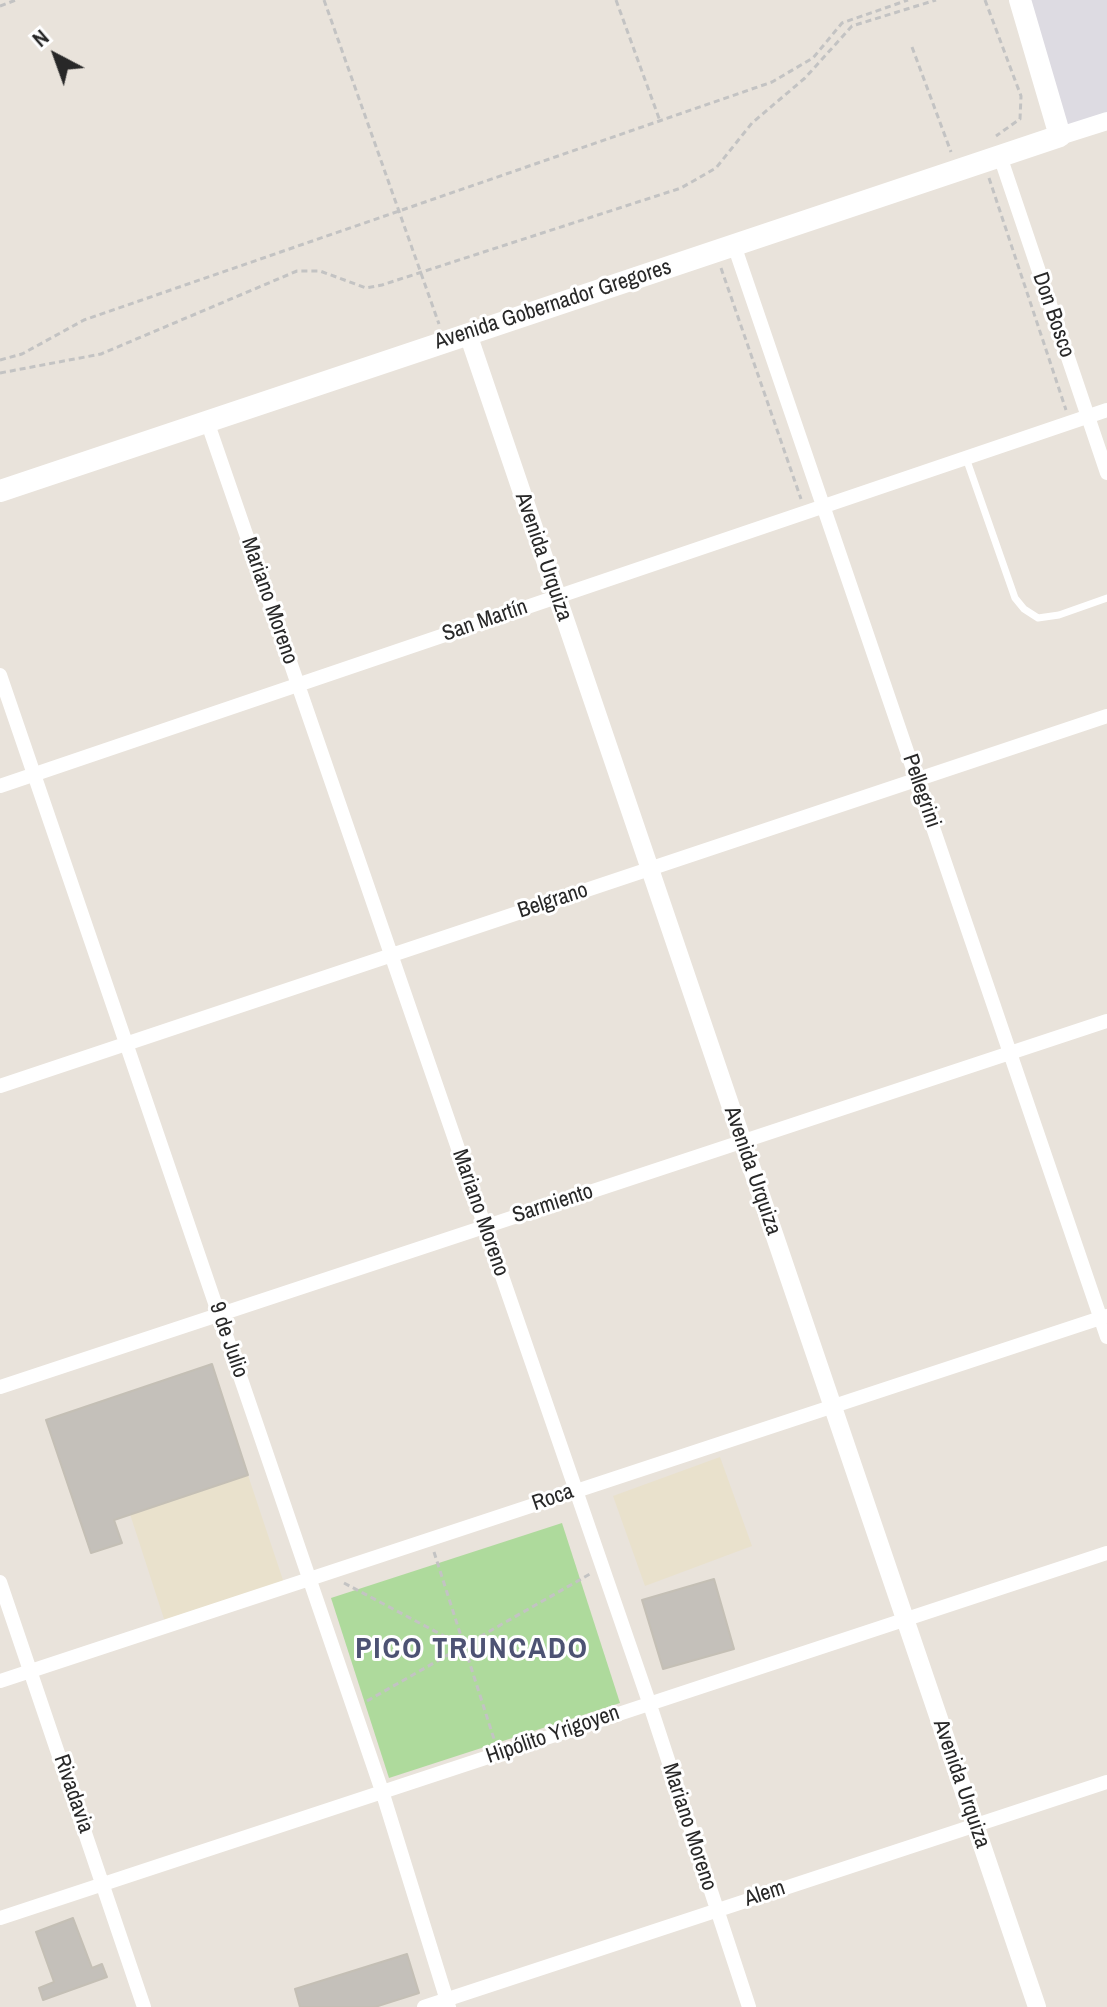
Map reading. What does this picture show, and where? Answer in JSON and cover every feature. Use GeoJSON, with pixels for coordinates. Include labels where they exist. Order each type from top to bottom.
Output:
{"type":"FeatureCollection","features":[{"type":"Feature","properties":{"kind":"main road"},"geometry":{"type":"LineString","coordinates":[[1020,0],[1060,136]]}},
{"type":"Feature","properties":{"kind":"main road","name":"Avenida Gobernador Gregores"},"geometry":{"type":"LineString","coordinates":[[0,491],[991,156],[1060,136]]}},
{"type":"Feature","properties":{"kind":"street","name":"Avenida Gobernador Gregores"},"geometry":{"type":"LineString","coordinates":[[1060,136],[1107,121]]}},
{"type":"Feature","properties":{"kind":"street","name":"Don Bosco"},"geometry":{"type":"LineString","coordinates":[[991,156],[1107,473]]}},
{"type":"Feature","properties":{"kind":"street","name":"Pellegrini"},"geometry":{"type":"LineString","coordinates":[[734,245],[1010,1053],[1104,1318],[1107,1337]]}},
{"type":"Feature","properties":{"kind":"street","name":"Avenida Urquiza"},"geometry":{"type":"LineString","coordinates":[[468,334],[1037,2007]]}},
{"type":"Feature","properties":{"kind":"street","name":"San Martín"},"geometry":{"type":"LineString","coordinates":[[0,786],[1107,410]]}},
{"type":"Feature","properties":{"kind":"street","name":"Mariano Moreno"},"geometry":{"type":"LineString","coordinates":[[207,421],[649,1702],[749,2007]]}},
{"type":"Feature","properties":{"kind":"street","name":"9 de Julio"},"geometry":{"type":"LineString","coordinates":[[0,675],[354,1708],[448,2003]]}},
{"type":"Feature","properties":{"kind":"street","name":"Belgrano"},"geometry":{"type":"LineString","coordinates":[[0,1086],[1107,716]]}},
{"type":"Feature","properties":{"kind":"street","name":"Sarmiento"},"geometry":{"type":"LineString","coordinates":[[0,1387],[1107,1021]]}},
{"type":"Feature","properties":{"kind":"street","name":"Roca"},"geometry":{"type":"LineString","coordinates":[[0,1681],[1104,1318]]}},
{"type":"Feature","properties":{"kind":"street","name":"Hipólito Yrigoyen"},"geometry":{"type":"LineString","coordinates":[[0,1918],[1107,1553]]}},
{"type":"Feature","properties":{"kind":"street","name":"Rivadavia"},"geometry":{"type":"LineString","coordinates":[[0,1582],[144,2007]]}},
{"type":"Feature","properties":{"kind":"street","name":"Alem"},"geometry":{"type":"LineString","coordinates":[[424,2007],[448,2003],[716,1910],[1107,1782]]}},
{"type":"Feature","properties":{"kind":"lane"},"geometry":{"type":"LineString","coordinates":[[966,458],[1015,598],[1024,609],[1038,618],[1059,615],[1107,598]]}},
{"type":"Feature","properties":{"kind":"path"},"geometry":{"type":"LineString","coordinates":[[0,6],[16,0]]}},
{"type":"Feature","properties":{"kind":"path"},"geometry":{"type":"LineString","coordinates":[[324,0],[445,342]]}},
{"type":"Feature","properties":{"kind":"path"},"geometry":{"type":"LineString","coordinates":[[616,0],[660,121]]}},
{"type":"Feature","properties":{"kind":"path"},"geometry":{"type":"LineString","coordinates":[[0,360],[22,354],[84,320],[772,82],[813,58],[842,23],[908,0]]}},
{"type":"Feature","properties":{"kind":"path"},"geometry":{"type":"LineString","coordinates":[[0,373],[101,354],[297,271],[320,271],[366,288],[422,273],[703,178],[735,148],[752,123],[805,78],[852,26],[936,0]]}},
{"type":"Feature","properties":{"kind":"path"},"geometry":{"type":"LineString","coordinates":[[985,0],[1021,96],[1020,119],[991,156],[1070,423]]}},
{"type":"Feature","properties":{"kind":"path"},"geometry":{"type":"LineString","coordinates":[[912,47],[951,152],[963,148]]}},
{"type":"Feature","properties":{"kind":"path"},"geometry":{"type":"LineString","coordinates":[[695,258],[698,272],[721,266],[806,512]]}},
{"type":"Feature","properties":{"kind":"path"},"geometry":{"type":"LineString","coordinates":[[430,1540],[499,1754]]}},
{"type":"Feature","properties":{"kind":"path"},"geometry":{"type":"LineString","coordinates":[[354,1708],[602,1567]]}},
{"type":"Feature","properties":{"kind":"path"},"geometry":{"type":"LineString","coordinates":[[326,1574],[462,1646]]}},
{"type":"Feature","properties":{"kind":"shaded area"},"geometry":{"type":"Polygon","coordinates":[[[1020,0],[1107,0],[1107,121],[1060,136],[1020,0]]]}},
{"type":"Feature","properties":{"kind":"shaded area"},"geometry":{"type":"Polygon","coordinates":[[[720,1457],[752,1546],[645,1586],[613,1496],[720,1457]]]}},
{"type":"Feature","properties":{"kind":"shaded area"},"geometry":{"type":"Polygon","coordinates":[[[248,1475],[284,1583],[165,1622],[130,1514],[248,1475]]]}},
{"type":"Feature","properties":{"kind":"green space"},"geometry":{"type":"Polygon","coordinates":[[[562,1523],[620,1703],[389,1778],[331,1598],[562,1523]]]}},
{"type":"Feature","properties":{"kind":"building"},"geometry":{"type":"Polygon","coordinates":[[[212,1364],[248,1475],[114,1520],[122,1543],[91,1553],[46,1420],[212,1364]]]}},
{"type":"Feature","properties":{"kind":"building"},"geometry":{"type":"Polygon","coordinates":[[[714,1579],[734,1649],[663,1669],[642,1600],[714,1579]]]}},
{"type":"Feature","properties":{"kind":"building"},"geometry":{"type":"Polygon","coordinates":[[[73,1918],[92,1968],[102,1964],[107,1977],[43,2000],[39,1988],[54,1982],[36,1932],[73,1918]]]}},
{"type":"Feature","properties":{"kind":"building"},"geometry":{"type":"Polygon","coordinates":[[[407,1954],[419,1993],[375,2007],[300,2007],[295,1989],[407,1954]]]}},
{"type":"Feature","properties":{"kind":"district","name":"PICO TRUNCADO"},"geometry":{"type":"Point","coordinates":[472,1650]}}]}
